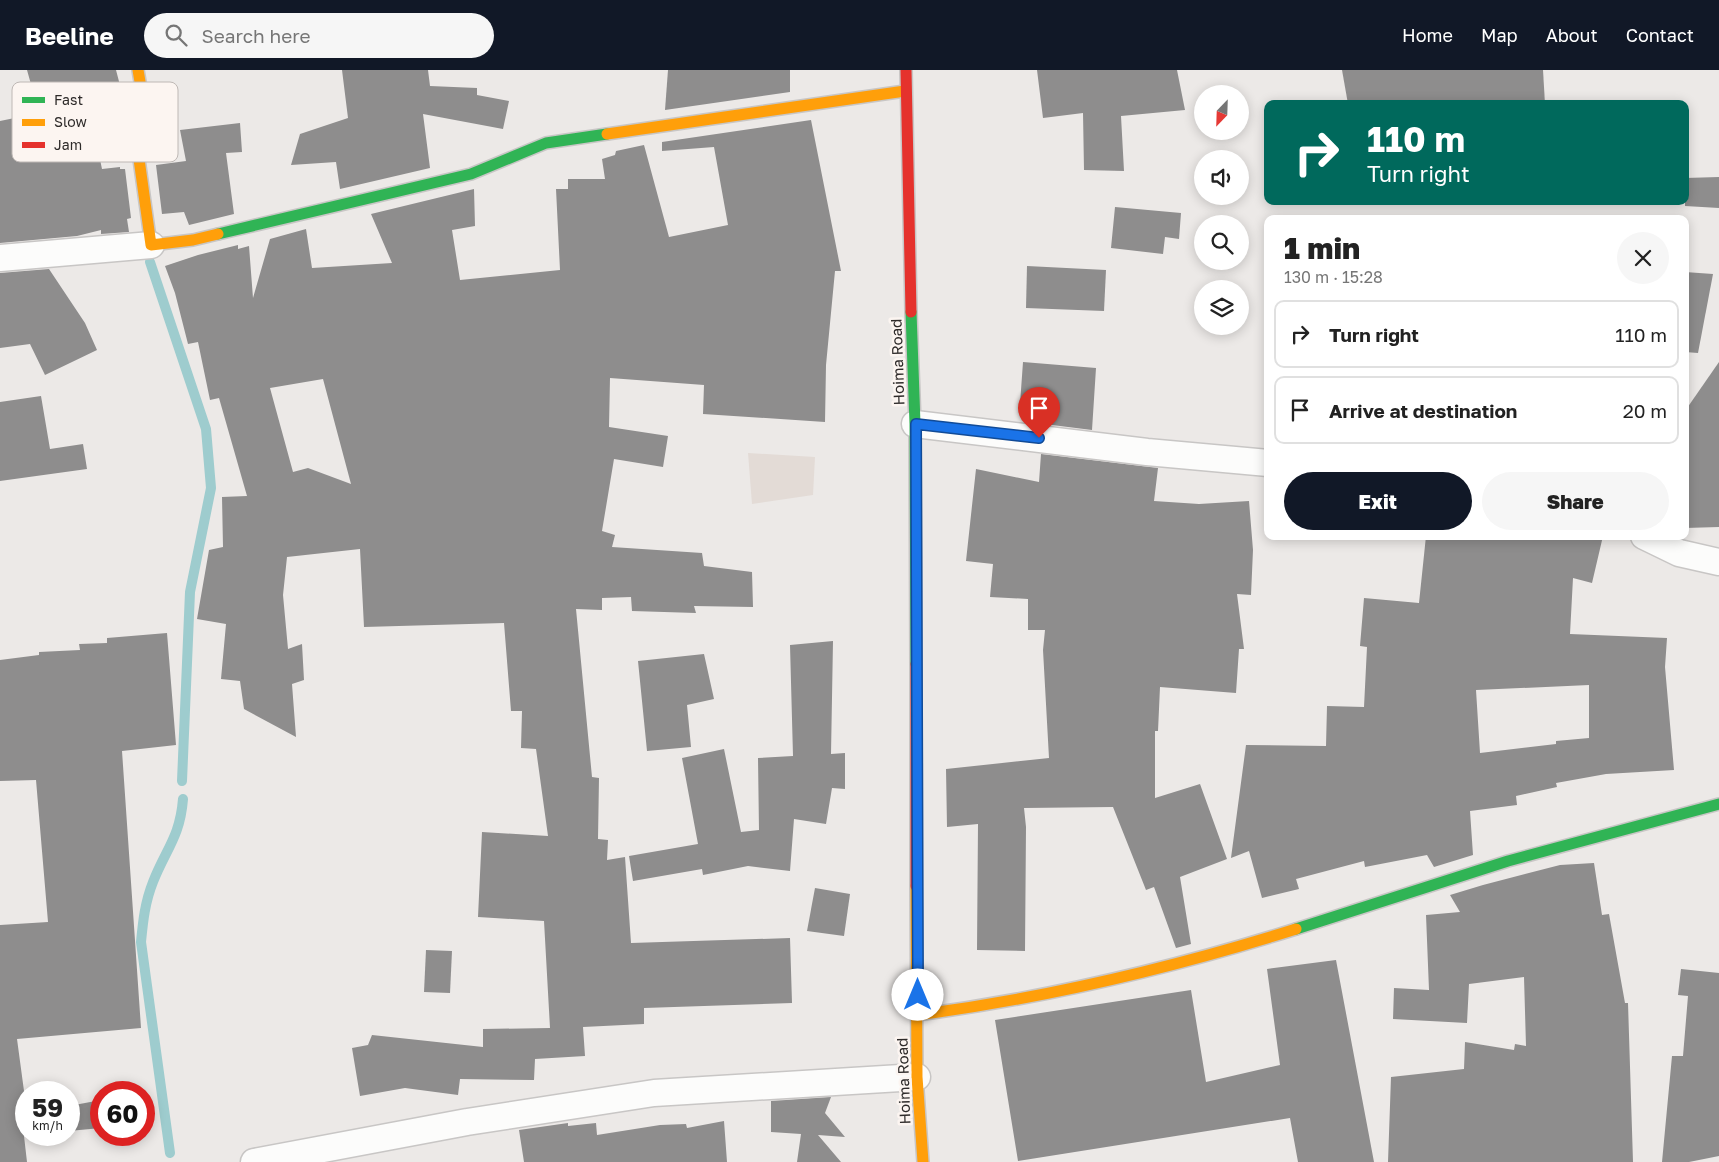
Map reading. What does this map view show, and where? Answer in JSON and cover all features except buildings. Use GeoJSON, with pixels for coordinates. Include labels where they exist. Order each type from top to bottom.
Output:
{"type":"FeatureCollection","features":[{"type":"Feature","properties":{"kind":"street","name":"Hoima Road"},"geometry":{"type":"LineString","coordinates":[[906,70],[908,236],[916,424],[917,1077],[923,1162]]}},
{"type":"Feature","properties":{"kind":"street"},"geometry":{"type":"LineString","coordinates":[[0,258],[194,240],[471,174],[546,143],[905,91]]}},
{"type":"Feature","properties":{"kind":"street"},"geometry":{"type":"LineString","coordinates":[[139,162],[151,244]]}},
{"type":"Feature","properties":{"kind":"street"},"geometry":{"type":"LineString","coordinates":[[916,424],[1147,452],[1264,463]]}},
{"type":"Feature","properties":{"kind":"street"},"geometry":{"type":"LineString","coordinates":[[1652,540],[1679,553],[1719,562]]}},
{"type":"Feature","properties":{"kind":"street"},"geometry":{"type":"LineString","coordinates":[[918,1015],[974,1009],[1075,990],[1196,959],[1319,923],[1476,870],[1596,835],[1719,804]]}},
{"type":"Feature","properties":{"kind":"street"},"geometry":{"type":"LineString","coordinates":[[254,1162],[466,1122],[654,1093],[917,1077]]}},
{"type":"Feature","properties":{"kind":"shaded area"},"geometry":{"type":"Polygon","coordinates":[[[748,453],[815,457],[813,495],[752,504],[748,453]]]}},
{"type":"Feature","properties":{"kind":"waterway"},"geometry":{"type":"LineString","coordinates":[[150,262],[206,429],[211,488],[190,592],[182,781]]}},
{"type":"Feature","properties":{"kind":"waterway"},"geometry":{"type":"LineString","coordinates":[[170,1153],[141,942],[148,897],[176,833],[183,799]]}},
{"type":"Feature","properties":{"kind":"traffic: fast"},"geometry":{"type":"LineString","coordinates":[[218,234],[471,174],[546,143],[607,134]]}},
{"type":"Feature","properties":{"kind":"traffic: fast"},"geometry":{"type":"LineString","coordinates":[[911,312],[915,424],[916,664]]}},
{"type":"Feature","properties":{"kind":"traffic: fast"},"geometry":{"type":"LineString","coordinates":[[1296,929],[1508,861],[1719,804]]}},
{"type":"Feature","properties":{"kind":"traffic: slow"},"geometry":{"type":"LineString","coordinates":[[138,70],[140,82]]}},
{"type":"Feature","properties":{"kind":"traffic: slow"},"geometry":{"type":"LineString","coordinates":[[607,134],[905,91]]}},
{"type":"Feature","properties":{"kind":"traffic: slow"},"geometry":{"type":"LineString","coordinates":[[139,162],[151,245],[193,240],[218,234]]}},
{"type":"Feature","properties":{"kind":"traffic: slow"},"geometry":{"type":"LineString","coordinates":[[916,886],[917,1077],[923,1162]]}},
{"type":"Feature","properties":{"kind":"traffic: slow"},"geometry":{"type":"LineString","coordinates":[[917,1015],[1061,991],[1156,969],[1296,929]]}},
{"type":"Feature","properties":{"kind":"traffic: jam"},"geometry":{"type":"LineString","coordinates":[[906,70],[911,312]]}},
{"type":"Feature","properties":{"kind":"traffic: jam"},"geometry":{"type":"LineString","coordinates":[[916,664],[916,886]]}},
{"type":"Feature","properties":{"kind":"route"},"geometry":{"type":"LineString","coordinates":[[918,995],[918,775],[914,518],[916,424],[1039,438]]}}]}
